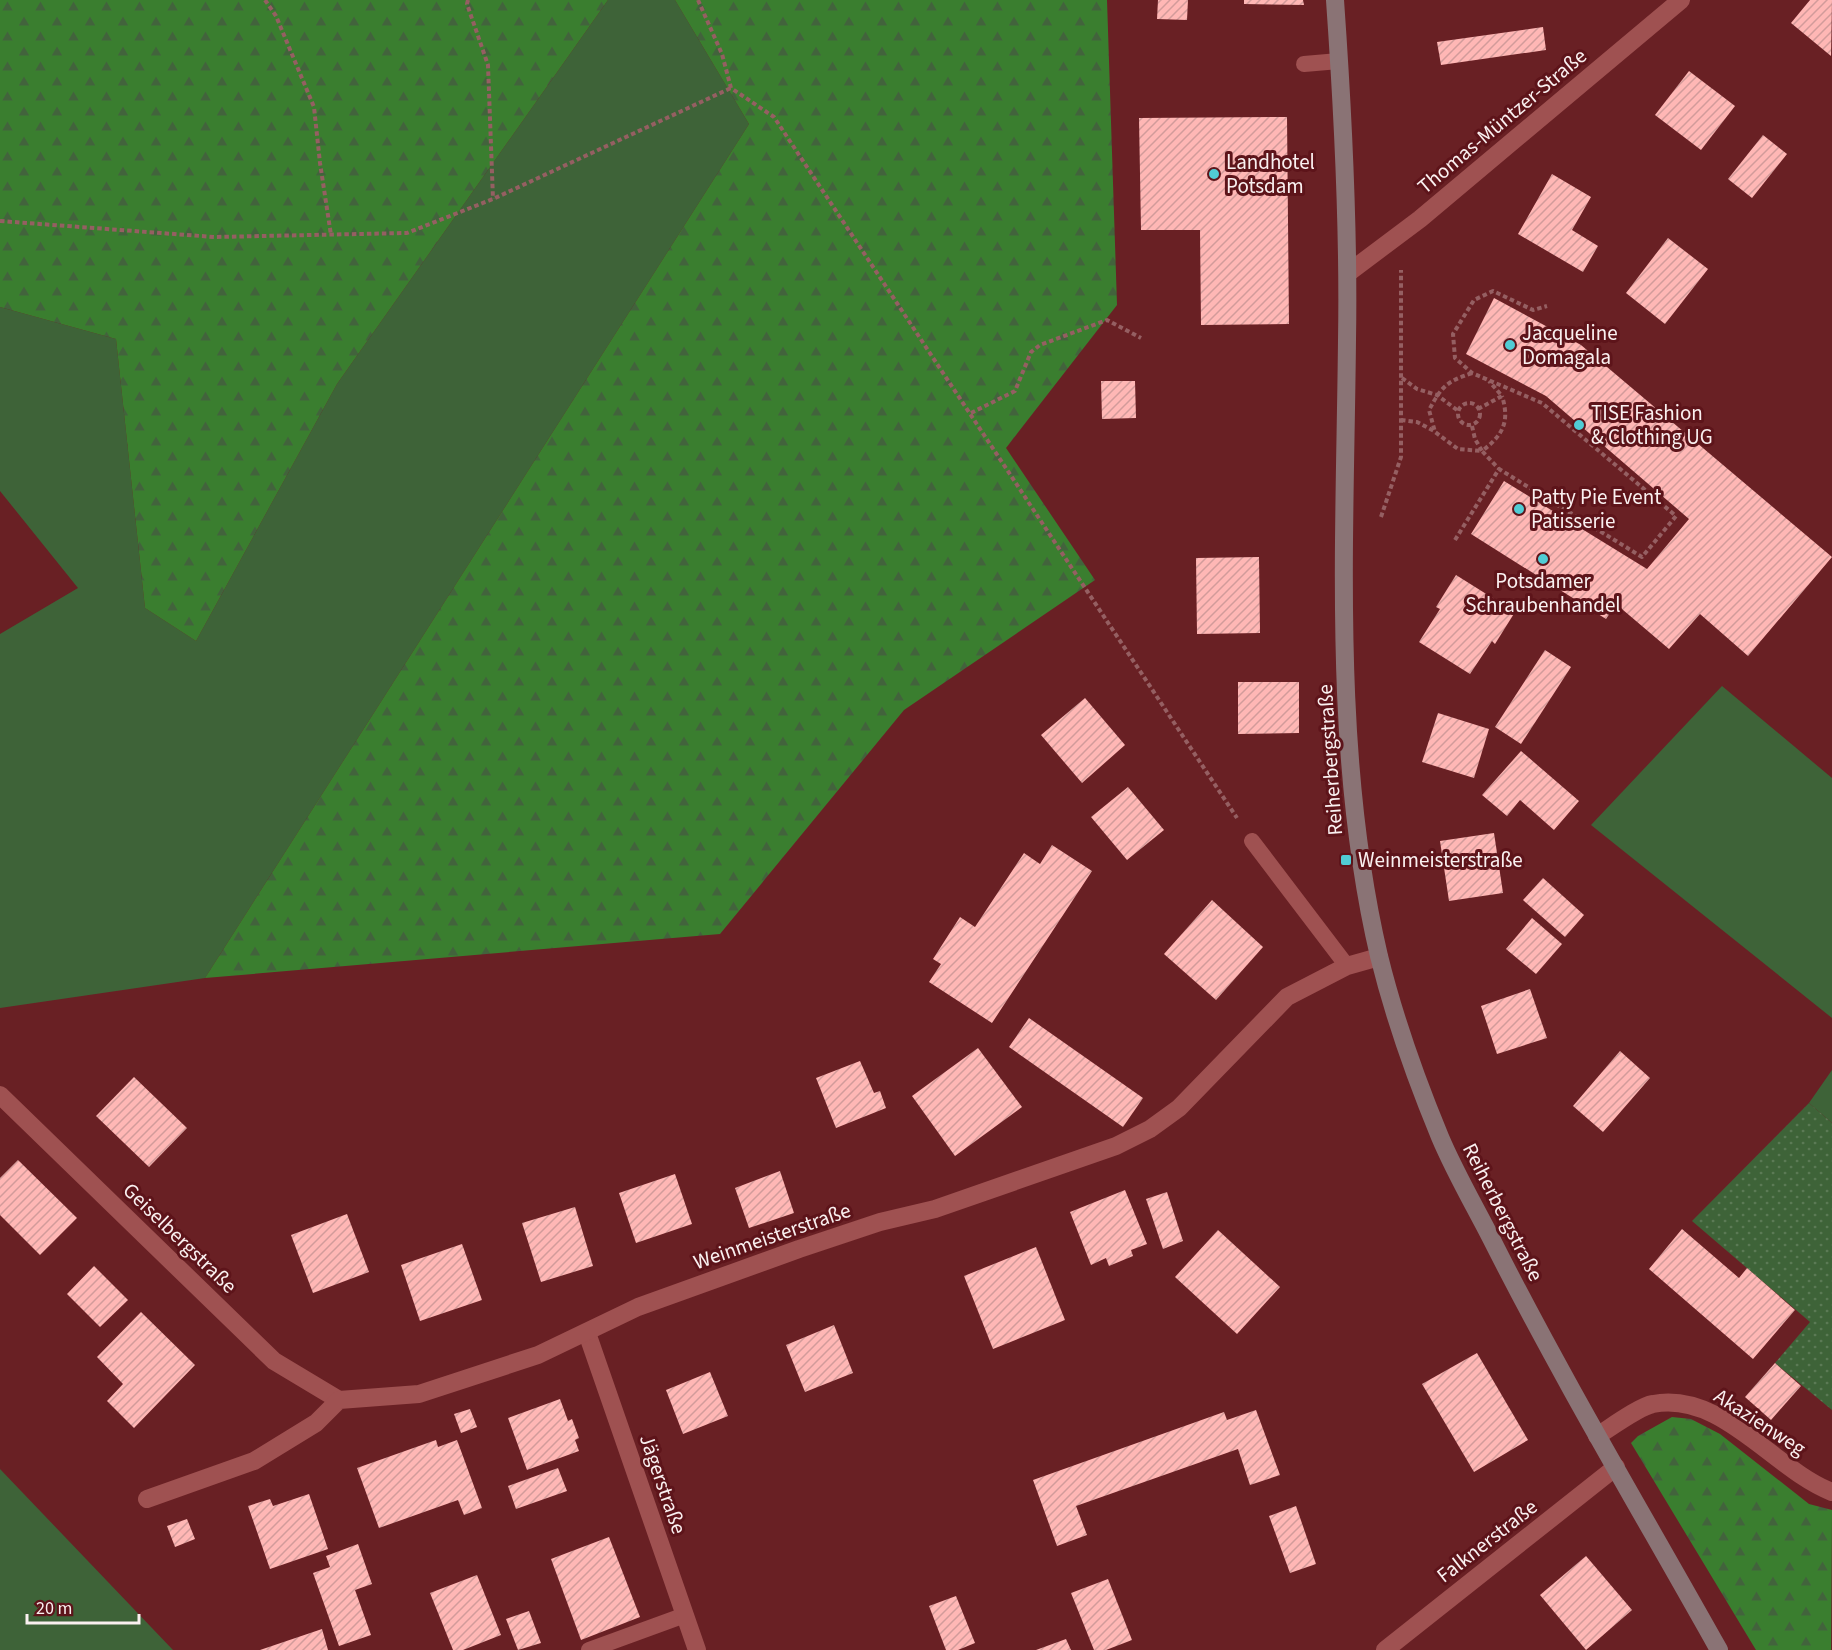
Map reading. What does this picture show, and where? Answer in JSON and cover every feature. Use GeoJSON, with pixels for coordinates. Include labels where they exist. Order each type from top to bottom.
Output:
{"type":"FeatureCollection","features":[{"type":"Feature","properties":{"kind":"street","name":"Reiherbergstraße"},"geometry":{"type":"LineString","coordinates":[[1335,0],[1348,273],[1344,513],[1350,769],[1359,855],[1379,957],[1407,1050],[1441,1140],[1544,1342],[1719,1650]]}},
{"type":"Feature","properties":{"kind":"street","name":"Thomas-Müntzer-Straße"},"geometry":{"type":"LineString","coordinates":[[1348,273],[1420,219],[1681,0]]}},
{"type":"Feature","properties":{"kind":"street","name":"Weinmeisterstraße"},"geometry":{"type":"LineString","coordinates":[[339,1400],[419,1394],[538,1355],[638,1307],[799,1249],[880,1221],[935,1209],[1116,1146],[1150,1129],[1179,1108],[1287,997],[1347,966],[1379,957]]}},
{"type":"Feature","properties":{"kind":"street","name":"Geiselbergstraße"},"geometry":{"type":"LineString","coordinates":[[0,1095],[274,1361],[339,1400]]}},
{"type":"Feature","properties":{"kind":"street","name":"Jägerstraße"},"geometry":{"type":"LineString","coordinates":[[587,1333],[697,1650]]}},
{"type":"Feature","properties":{"kind":"street"},"geometry":{"type":"LineString","coordinates":[[147,1499],[254,1461],[316,1423],[339,1400]]}},
{"type":"Feature","properties":{"kind":"street","name":"Akazienweg"},"geometry":{"type":"LineString","coordinates":[[1597,1436],[1652,1404],[1688,1403],[1728,1422],[1815,1485],[1832,1492]]}},
{"type":"Feature","properties":{"kind":"street","name":"Falknerstraße"},"geometry":{"type":"LineString","coordinates":[[1385,1650],[1616,1467]]}},
{"type":"Feature","properties":{"kind":"lane"},"geometry":{"type":"LineString","coordinates":[[1304,64],[1339,61]]}},
{"type":"Feature","properties":{"kind":"lane"},"geometry":{"type":"LineString","coordinates":[[1252,841],[1347,966]]}},
{"type":"Feature","properties":{"kind":"lane"},"geometry":{"type":"LineString","coordinates":[[589,1650],[685,1616]]}},
{"type":"Feature","properties":{"kind":"path"},"geometry":{"type":"LineString","coordinates":[[265,0],[276,16],[314,107],[331,235]]}},
{"type":"Feature","properties":{"kind":"path"},"geometry":{"type":"LineString","coordinates":[[698,0],[722,54],[731,88],[774,117],[1252,841]]}},
{"type":"Feature","properties":{"kind":"path"},"geometry":{"type":"LineString","coordinates":[[467,2],[488,65],[494,199]]}},
{"type":"Feature","properties":{"kind":"path"},"geometry":{"type":"LineString","coordinates":[[0,221],[214,237],[407,233],[494,199],[731,88]]}},
{"type":"Feature","properties":{"kind":"path"},"geometry":{"type":"LineString","coordinates":[[1381,517],[1401,457],[1401,270],[1409,263]]}},
{"type":"Feature","properties":{"kind":"path"},"geometry":{"type":"LineString","coordinates":[[1472,426],[1475,439],[1482,451],[1499,469],[1642,557],[1676,516],[1542,403],[1472,373],[1455,358],[1453,334],[1474,300],[1493,291],[1533,310],[1547,306]]}},
{"type":"Feature","properties":{"kind":"path"},"geometry":{"type":"LineString","coordinates":[[971,413],[1015,391],[1032,352],[1040,345],[1107,320],[1141,338]]}},
{"type":"Feature","properties":{"kind":"path"},"geometry":{"type":"LineString","coordinates":[[1435,432],[1429,410],[1440,389],[1472,373]]}},
{"type":"Feature","properties":{"kind":"path"},"geometry":{"type":"LineString","coordinates":[[1401,377],[1417,389],[1437,395],[1458,410]]}},
{"type":"Feature","properties":{"kind":"path"},"geometry":{"type":"LineString","coordinates":[[1401,420],[1417,422],[1458,449],[1482,451],[1496,441],[1504,426],[1506,408],[1502,396],[1489,380]]}},
{"type":"Feature","properties":{"kind":"path"},"geometry":{"type":"LineString","coordinates":[[1478,409],[1502,396]]}},
{"type":"Feature","properties":{"kind":"path"},"geometry":{"type":"LineString","coordinates":[[1471,403],[1480,412],[1479,420],[1472,426],[1464,424],[1458,417],[1458,410],[1463,405],[1471,403]]}},
{"type":"Feature","properties":{"kind":"path"},"geometry":{"type":"LineString","coordinates":[[1455,540],[1499,469]]}},
{"type":"Feature","properties":{"kind":"green space"},"geometry":{"type":"Polygon","coordinates":[[[0,0],[608,0],[337,384],[196,641],[145,608],[116,339],[0,307],[0,0]]]}},
{"type":"Feature","properties":{"kind":"green space"},"geometry":{"type":"Polygon","coordinates":[[[608,0],[675,0],[749,124],[205,978],[0,1008],[0,634],[78,588],[0,491],[0,307],[116,339],[145,608],[196,641],[337,384],[608,0]]]}},
{"type":"Feature","properties":{"kind":"green space"},"geometry":{"type":"Polygon","coordinates":[[[675,0],[1107,0],[1117,305],[1006,448],[1095,580],[904,710],[720,934],[205,978],[749,124],[675,0]]]}},
{"type":"Feature","properties":{"kind":"green space"},"geometry":{"type":"Polygon","coordinates":[[[1722,686],[1832,778],[1832,1018],[1591,825],[1722,686]]]}},
{"type":"Feature","properties":{"kind":"green space"},"geometry":{"type":"Polygon","coordinates":[[[1832,1070],[1832,1123],[1809,1103],[1832,1070]]]}},
{"type":"Feature","properties":{"kind":"green space"},"geometry":{"type":"Polygon","coordinates":[[[1809,1103],[1832,1123],[1832,1410],[1775,1363],[1810,1322],[1692,1221],[1809,1103]]]}},
{"type":"Feature","properties":{"kind":"green space"},"geometry":{"type":"Polygon","coordinates":[[[1672,1417],[1691,1419],[1720,1434],[1809,1504],[1832,1510],[1831,1650],[1756,1650],[1631,1443],[1638,1436],[1672,1417]]]}},
{"type":"Feature","properties":{"kind":"green space"},"geometry":{"type":"Polygon","coordinates":[[[0,1469],[173,1650],[0,1650],[0,1469]]]}},
{"type":"Feature","properties":{"kind":"building"},"geometry":{"type":"Polygon","coordinates":[[[1158,0],[1188,0],[1187,20],[1157,19],[1158,0]]]}},
{"type":"Feature","properties":{"kind":"building"},"geometry":{"type":"Polygon","coordinates":[[[1244,0],[1303,0],[1304,5],[1244,4],[1244,0]]]}},
{"type":"Feature","properties":{"kind":"building"},"geometry":{"type":"Polygon","coordinates":[[[1810,0],[1832,0],[1831,56],[1791,23],[1810,0]]]}},
{"type":"Feature","properties":{"kind":"building"},"geometry":{"type":"Polygon","coordinates":[[[1543,27],[1546,50],[1441,65],[1437,42],[1543,27]]]}},
{"type":"Feature","properties":{"kind":"building"},"geometry":{"type":"Polygon","coordinates":[[[1689,71],[1735,106],[1701,150],[1655,115],[1689,71]]]}},
{"type":"Feature","properties":{"kind":"building","name":"Landhotel Potsdam"},"geometry":{"type":"Polygon","coordinates":[[[1287,117],[1289,324],[1201,325],[1200,230],[1141,230],[1139,118],[1287,117]]]}},
{"type":"Feature","properties":{"kind":"building"},"geometry":{"type":"Polygon","coordinates":[[[1763,135],[1787,154],[1752,198],[1728,179],[1763,135]]]}},
{"type":"Feature","properties":{"kind":"building"},"geometry":{"type":"Polygon","coordinates":[[[1552,174],[1591,197],[1572,230],[1598,246],[1583,272],[1518,234],[1552,174]]]}},
{"type":"Feature","properties":{"kind":"building"},"geometry":{"type":"Polygon","coordinates":[[[1668,238],[1708,269],[1665,324],[1626,293],[1668,238]]]}},
{"type":"Feature","properties":{"kind":"building"},"geometry":{"type":"Polygon","coordinates":[[[1494,298],[1581,345],[1832,557],[1748,656],[1700,614],[1669,649],[1616,604],[1606,619],[1471,534],[1504,481],[1647,569],[1689,519],[1546,396],[1466,354],[1494,298]]]}},
{"type":"Feature","properties":{"kind":"building"},"geometry":{"type":"Polygon","coordinates":[[[1101,381],[1135,381],[1136,418],[1102,419],[1101,381]]]}},
{"type":"Feature","properties":{"kind":"building"},"geometry":{"type":"Polygon","coordinates":[[[1259,557],[1260,633],[1197,634],[1196,558],[1259,557]]]}},
{"type":"Feature","properties":{"kind":"building"},"geometry":{"type":"Polygon","coordinates":[[[1456,575],[1515,612],[1495,644],[1492,641],[1470,674],[1419,642],[1440,609],[1436,607],[1456,575]]]}},
{"type":"Feature","properties":{"kind":"building"},"geometry":{"type":"Polygon","coordinates":[[[1545,650],[1571,667],[1521,744],[1495,727],[1545,650]]]}},
{"type":"Feature","properties":{"kind":"building"},"geometry":{"type":"Polygon","coordinates":[[[1238,682],[1299,682],[1299,733],[1238,734],[1238,682]]]}},
{"type":"Feature","properties":{"kind":"building"},"geometry":{"type":"Polygon","coordinates":[[[1085,698],[1125,745],[1082,783],[1041,735],[1085,698]]]}},
{"type":"Feature","properties":{"kind":"building"},"geometry":{"type":"Polygon","coordinates":[[[1438,713],[1489,729],[1474,778],[1422,762],[1438,713]]]}},
{"type":"Feature","properties":{"kind":"building"},"geometry":{"type":"Polygon","coordinates":[[[1521,751],[1579,801],[1554,830],[1520,800],[1507,816],[1482,795],[1521,751]]]}},
{"type":"Feature","properties":{"kind":"building"},"geometry":{"type":"Polygon","coordinates":[[[1128,787],[1164,830],[1127,860],[1091,817],[1128,787]]]}},
{"type":"Feature","properties":{"kind":"building"},"geometry":{"type":"Polygon","coordinates":[[[1494,833],[1503,893],[1449,901],[1440,841],[1494,833]]]}},
{"type":"Feature","properties":{"kind":"building"},"geometry":{"type":"Polygon","coordinates":[[[1052,845],[1092,871],[992,1023],[929,982],[941,964],[933,959],[960,917],[975,927],[1024,853],[1040,864],[1052,845]]]}},
{"type":"Feature","properties":{"kind":"building"},"geometry":{"type":"Polygon","coordinates":[[[1543,878],[1584,915],[1565,937],[1523,900],[1543,878]]]}},
{"type":"Feature","properties":{"kind":"building"},"geometry":{"type":"Polygon","coordinates":[[[1212,900],[1263,947],[1216,1000],[1164,954],[1212,900]]]}},
{"type":"Feature","properties":{"kind":"building"},"geometry":{"type":"Polygon","coordinates":[[[1532,918],[1562,944],[1536,974],[1506,949],[1532,918]]]}},
{"type":"Feature","properties":{"kind":"building"},"geometry":{"type":"Polygon","coordinates":[[[1530,989],[1547,1038],[1497,1054],[1481,1006],[1530,989]]]}},
{"type":"Feature","properties":{"kind":"building"},"geometry":{"type":"Polygon","coordinates":[[[1029,1018],[1143,1098],[1123,1127],[1009,1047],[1029,1018]]]}},
{"type":"Feature","properties":{"kind":"building"},"geometry":{"type":"Polygon","coordinates":[[[978,1048],[1022,1107],[955,1156],[912,1096],[978,1048]]]}},
{"type":"Feature","properties":{"kind":"building"},"geometry":{"type":"Polygon","coordinates":[[[1620,1051],[1650,1078],[1603,1132],[1573,1106],[1620,1051]]]}},
{"type":"Feature","properties":{"kind":"building"},"geometry":{"type":"Polygon","coordinates":[[[860,1061],[874,1093],[880,1091],[886,1108],[836,1128],[816,1078],[860,1061]]]}},
{"type":"Feature","properties":{"kind":"building"},"geometry":{"type":"Polygon","coordinates":[[[134,1077],[187,1128],[149,1167],[96,1116],[134,1077]]]}},
{"type":"Feature","properties":{"kind":"building"},"geometry":{"type":"Polygon","coordinates":[[[18,1160],[77,1218],[40,1255],[0,1215],[0,1178],[18,1160]]]}},
{"type":"Feature","properties":{"kind":"building"},"geometry":{"type":"Polygon","coordinates":[[[780,1171],[794,1213],[749,1228],[735,1188],[780,1171]]]}},
{"type":"Feature","properties":{"kind":"building"},"geometry":{"type":"Polygon","coordinates":[[[675,1174],[692,1224],[636,1243],[619,1193],[675,1174]]]}},
{"type":"Feature","properties":{"kind":"building"},"geometry":{"type":"Polygon","coordinates":[[[1125,1190],[1147,1244],[1131,1250],[1133,1256],[1109,1266],[1106,1258],[1091,1265],[1070,1212],[1125,1190]]]}},
{"type":"Feature","properties":{"kind":"building"},"geometry":{"type":"Polygon","coordinates":[[[1167,1192],[1183,1241],[1163,1249],[1146,1199],[1167,1192]]]}},
{"type":"Feature","properties":{"kind":"building"},"geometry":{"type":"Polygon","coordinates":[[[575,1207],[593,1266],[541,1282],[522,1223],[575,1207]]]}},
{"type":"Feature","properties":{"kind":"building"},"geometry":{"type":"Polygon","coordinates":[[[347,1214],[369,1272],[313,1293],[291,1235],[347,1214]]]}},
{"type":"Feature","properties":{"kind":"building"},"geometry":{"type":"Polygon","coordinates":[[[1682,1229],[1739,1278],[1747,1268],[1795,1310],[1753,1359],[1649,1269],[1682,1229]]]}},
{"type":"Feature","properties":{"kind":"building"},"geometry":{"type":"Polygon","coordinates":[[[1218,1230],[1280,1287],[1237,1334],[1175,1277],[1218,1230]]]}},
{"type":"Feature","properties":{"kind":"building"},"geometry":{"type":"Polygon","coordinates":[[[462,1244],[482,1300],[420,1321],[401,1265],[462,1244]]]}},
{"type":"Feature","properties":{"kind":"building"},"geometry":{"type":"Polygon","coordinates":[[[1036,1247],[1065,1320],[993,1349],[964,1276],[1036,1247]]]}},
{"type":"Feature","properties":{"kind":"building"},"geometry":{"type":"Polygon","coordinates":[[[94,1266],[128,1300],[100,1327],[67,1294],[94,1266]]]}},
{"type":"Feature","properties":{"kind":"building"},"geometry":{"type":"Polygon","coordinates":[[[141,1312],[195,1365],[134,1428],[107,1401],[123,1384],[97,1357],[141,1312]]]}},
{"type":"Feature","properties":{"kind":"building"},"geometry":{"type":"Polygon","coordinates":[[[834,1325],[853,1373],[805,1392],[786,1345],[834,1325]]]}},
{"type":"Feature","properties":{"kind":"building"},"geometry":{"type":"Polygon","coordinates":[[[1477,1353],[1528,1440],[1474,1472],[1422,1384],[1477,1353]]]}},
{"type":"Feature","properties":{"kind":"building"},"geometry":{"type":"Polygon","coordinates":[[[1775,1363],[1801,1386],[1771,1420],[1745,1397],[1775,1363]]]}},
{"type":"Feature","properties":{"kind":"building"},"geometry":{"type":"Polygon","coordinates":[[[710,1372],[728,1416],[683,1434],[666,1390],[710,1372]]]}},
{"type":"Feature","properties":{"kind":"building"},"geometry":{"type":"Polygon","coordinates":[[[560,1399],[568,1421],[572,1419],[579,1438],[575,1440],[579,1451],[527,1470],[508,1418],[560,1399]]]}},
{"type":"Feature","properties":{"kind":"building"},"geometry":{"type":"Polygon","coordinates":[[[470,1409],[477,1427],[461,1433],[454,1414],[470,1409]]]}},
{"type":"Feature","properties":{"kind":"building"},"geometry":{"type":"Polygon","coordinates":[[[1256,1410],[1280,1475],[1250,1485],[1238,1449],[1076,1506],[1087,1535],[1057,1546],[1033,1480],[1224,1412],[1227,1420],[1256,1410]]]}},
{"type":"Feature","properties":{"kind":"building"},"geometry":{"type":"Polygon","coordinates":[[[436,1440],[438,1447],[457,1440],[482,1508],[464,1515],[458,1500],[379,1528],[357,1468],[436,1440]]]}},
{"type":"Feature","properties":{"kind":"building"},"geometry":{"type":"Polygon","coordinates":[[[558,1468],[567,1491],[516,1509],[508,1486],[558,1468]]]}},
{"type":"Feature","properties":{"kind":"building"},"geometry":{"type":"Polygon","coordinates":[[[309,1494],[328,1549],[270,1569],[248,1506],[270,1499],[273,1506],[309,1494]]]}},
{"type":"Feature","properties":{"kind":"building"},"geometry":{"type":"Polygon","coordinates":[[[1296,1506],[1316,1564],[1290,1573],[1269,1516],[1296,1506]]]}},
{"type":"Feature","properties":{"kind":"building"},"geometry":{"type":"Polygon","coordinates":[[[187,1519],[195,1539],[175,1547],[167,1526],[187,1519]]]}},
{"type":"Feature","properties":{"kind":"building"},"geometry":{"type":"Polygon","coordinates":[[[609,1537],[640,1617],[581,1640],[551,1559],[609,1537]]]}},
{"type":"Feature","properties":{"kind":"building"},"geometry":{"type":"Polygon","coordinates":[[[358,1544],[372,1584],[355,1590],[371,1635],[339,1646],[313,1573],[330,1567],[326,1556],[358,1544]]]}},
{"type":"Feature","properties":{"kind":"building"},"geometry":{"type":"Polygon","coordinates":[[[1586,1556],[1632,1610],[1586,1650],[1540,1595],[1586,1556]]]}},
{"type":"Feature","properties":{"kind":"building"},"geometry":{"type":"Polygon","coordinates":[[[477,1575],[501,1635],[463,1650],[453,1650],[430,1593],[477,1575]]]}},
{"type":"Feature","properties":{"kind":"building"},"geometry":{"type":"Polygon","coordinates":[[[1108,1579],[1132,1640],[1106,1650],[1094,1650],[1071,1593],[1108,1579]]]}},
{"type":"Feature","properties":{"kind":"building"},"geometry":{"type":"Polygon","coordinates":[[[956,1596],[975,1643],[958,1650],[946,1650],[929,1606],[956,1596]]]}},
{"type":"Feature","properties":{"kind":"building"},"geometry":{"type":"Polygon","coordinates":[[[529,1611],[541,1643],[518,1650],[506,1619],[529,1611]]]}},
{"type":"Feature","properties":{"kind":"building"},"geometry":{"type":"Polygon","coordinates":[[[322,1629],[328,1650],[260,1650],[322,1629]]]}},
{"type":"Feature","properties":{"kind":"building"},"geometry":{"type":"Polygon","coordinates":[[[1066,1639],[1071,1650],[1036,1650],[1066,1639]]]}},
{"type":"Feature","properties":{"kind":"place","name":"Landhotel Potsdam"},"geometry":{"type":"Point","coordinates":[1214,174]}},
{"type":"Feature","properties":{"kind":"place","name":"Jacqueline Domagala"},"geometry":{"type":"Point","coordinates":[1510,345]}},
{"type":"Feature","properties":{"kind":"place","name":"TISE Fashion & Clothing UG"},"geometry":{"type":"Point","coordinates":[1579,425]}},
{"type":"Feature","properties":{"kind":"place","name":"Patty Pie Event Patisserie"},"geometry":{"type":"Point","coordinates":[1519,509]}},
{"type":"Feature","properties":{"kind":"place","name":"Potsdamer Schraubenhandel"},"geometry":{"type":"Point","coordinates":[1543,559]}},
{"type":"Feature","properties":{"kind":"place","name":"Weinmeisterstraße"},"geometry":{"type":"Point","coordinates":[1346,860]}}]}
